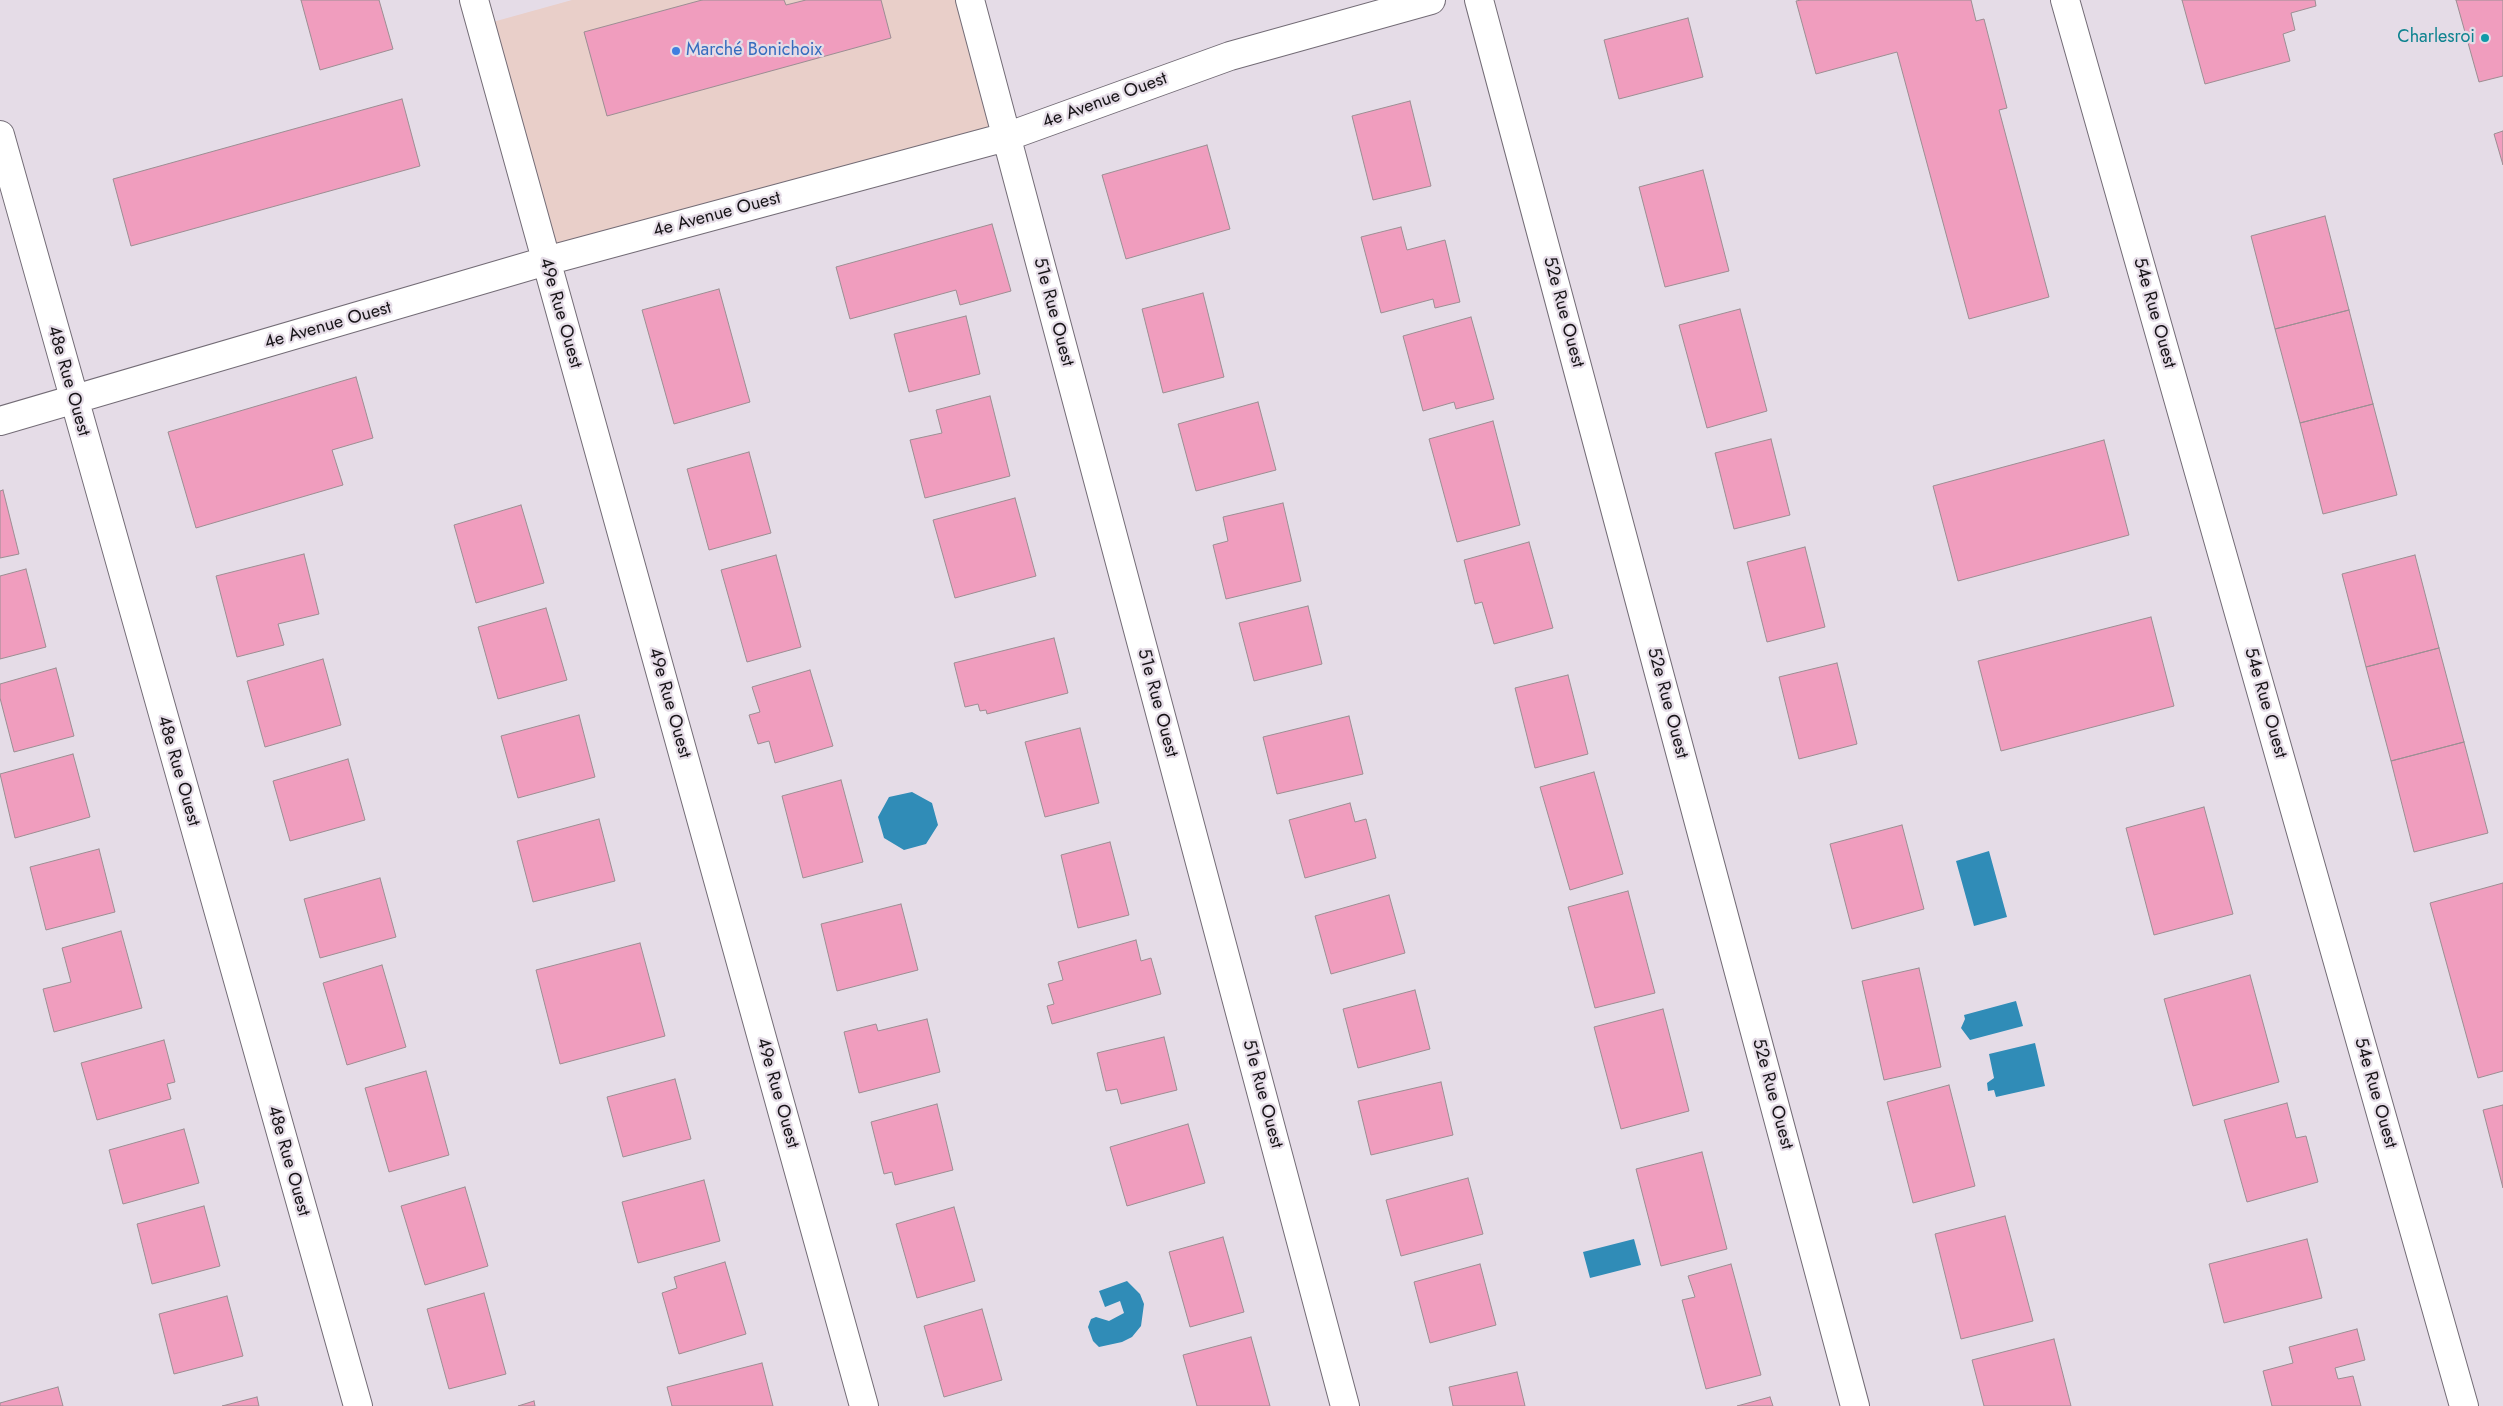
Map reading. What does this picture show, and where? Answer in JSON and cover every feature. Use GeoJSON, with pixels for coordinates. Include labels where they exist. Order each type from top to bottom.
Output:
{"type":"FeatureCollection","features":[{"type":"Feature","properties":{"kind":"street","name":"49e Rue Ouest"},"geometry":{"type":"LineString","coordinates":[[474,0],[864,1406]]}},
{"type":"Feature","properties":{"kind":"street","name":"51e Rue Ouest"},"geometry":{"type":"LineString","coordinates":[[970,0],[1345,1406]]}},
{"type":"Feature","properties":{"kind":"street","name":"4e Avenue Ouest"},"geometry":{"type":"LineString","coordinates":[[0,421],[74,401],[546,261],[1006,137],[1230,56],[1431,0]]}},
{"type":"Feature","properties":{"kind":"street","name":"52e Rue Ouest"},"geometry":{"type":"LineString","coordinates":[[1479,0],[1855,1406]]}},
{"type":"Feature","properties":{"kind":"street","name":"54e Rue Ouest"},"geometry":{"type":"LineString","coordinates":[[2065,0],[2464,1406]]}},
{"type":"Feature","properties":{"kind":"street","name":"48e Rue Ouest"},"geometry":{"type":"LineString","coordinates":[[0,135],[358,1406]]}},
{"type":"Feature","properties":{"kind":"shaded area"},"geometry":{"type":"Polygon","coordinates":[[[572,0],[970,0],[1006,137],[546,261],[482,25],[572,0]]]}},
{"type":"Feature","properties":{"kind":"water"},"geometry":{"type":"Polygon","coordinates":[[[912,792],[932,803],[938,825],[926,844],[904,850],[884,838],[878,817],[889,797],[912,792]]]}},
{"type":"Feature","properties":{"kind":"water"},"geometry":{"type":"Polygon","coordinates":[[[1989,851],[2007,917],[1974,926],[1956,861],[1989,851]]]}},
{"type":"Feature","properties":{"kind":"water"},"geometry":{"type":"Polygon","coordinates":[[[2016,1001],[2023,1026],[1970,1040],[1961,1028],[1965,1019],[1964,1015],[2016,1001]]]}},
{"type":"Feature","properties":{"kind":"water"},"geometry":{"type":"Polygon","coordinates":[[[2035,1043],[2045,1086],[1996,1097],[1994,1090],[1988,1091],[1987,1083],[1994,1078],[1989,1054],[2035,1043]]]}},
{"type":"Feature","properties":{"kind":"water"},"geometry":{"type":"Polygon","coordinates":[[[1634,1239],[1641,1265],[1590,1278],[1583,1252],[1634,1239]]]}},
{"type":"Feature","properties":{"kind":"water"},"geometry":{"type":"Polygon","coordinates":[[[1127,1281],[1140,1294],[1144,1304],[1141,1326],[1132,1337],[1122,1342],[1099,1347],[1093,1341],[1088,1327],[1091,1319],[1096,1317],[1109,1321],[1124,1313],[1120,1301],[1105,1307],[1099,1291],[1127,1281]]]}},
{"type":"Feature","properties":{"kind":"building"},"geometry":{"type":"Polygon","coordinates":[[[301,0],[379,0],[393,49],[320,70],[301,0]]]}},
{"type":"Feature","properties":{"kind":"building"},"geometry":{"type":"Polygon","coordinates":[[[702,0],[784,0],[786,5],[806,0],[881,0],[891,38],[607,116],[584,32],[702,0]]]}},
{"type":"Feature","properties":{"kind":"building"},"geometry":{"type":"Polygon","coordinates":[[[1971,0],[1976,21],[1984,19],[2007,108],[1999,110],[2049,297],[1969,319],[1897,52],[1816,74],[1796,1],[1971,0]]]}},
{"type":"Feature","properties":{"kind":"building"},"geometry":{"type":"Polygon","coordinates":[[[2182,0],[2315,0],[2316,6],[2291,13],[2295,30],[2283,34],[2290,61],[2205,84],[2182,0]]]}},
{"type":"Feature","properties":{"kind":"building","name":"Charlesroi"},"geometry":{"type":"Polygon","coordinates":[[[2456,0],[2503,0],[2503,76],[2479,82],[2456,0]]]}},
{"type":"Feature","properties":{"kind":"building"},"geometry":{"type":"Polygon","coordinates":[[[1688,18],[1703,77],[1619,99],[1604,40],[1688,18]]]}},
{"type":"Feature","properties":{"kind":"building"},"geometry":{"type":"Polygon","coordinates":[[[402,99],[420,166],[131,246],[113,179],[402,99]]]}},
{"type":"Feature","properties":{"kind":"building"},"geometry":{"type":"Polygon","coordinates":[[[1410,101],[1431,186],[1373,200],[1352,116],[1410,101]]]}},
{"type":"Feature","properties":{"kind":"building"},"geometry":{"type":"Polygon","coordinates":[[[2503,131],[2503,165],[2494,134],[2503,131]]]}},
{"type":"Feature","properties":{"kind":"building"},"geometry":{"type":"Polygon","coordinates":[[[1207,145],[1230,229],[1126,259],[1102,175],[1207,145]]]}},
{"type":"Feature","properties":{"kind":"building"},"geometry":{"type":"Polygon","coordinates":[[[1703,170],[1729,271],[1665,287],[1639,187],[1703,170]]]}},
{"type":"Feature","properties":{"kind":"building"},"geometry":{"type":"Polygon","coordinates":[[[2325,216],[2349,310],[2275,329],[2251,236],[2325,216]]]}},
{"type":"Feature","properties":{"kind":"building"},"geometry":{"type":"Polygon","coordinates":[[[992,224],[1011,291],[960,305],[956,290],[850,319],[836,267],[992,224]]]}},
{"type":"Feature","properties":{"kind":"building"},"geometry":{"type":"Polygon","coordinates":[[[1401,227],[1407,250],[1445,240],[1460,302],[1435,308],[1433,299],[1381,313],[1361,237],[1401,227]]]}},
{"type":"Feature","properties":{"kind":"building"},"geometry":{"type":"Polygon","coordinates":[[[719,289],[750,402],[674,424],[642,310],[719,289]]]}},
{"type":"Feature","properties":{"kind":"building"},"geometry":{"type":"Polygon","coordinates":[[[1203,293],[1224,377],[1163,393],[1142,309],[1203,293]]]}},
{"type":"Feature","properties":{"kind":"building"},"geometry":{"type":"Polygon","coordinates":[[[1740,309],[1767,411],[1707,428],[1679,325],[1740,309]]]}},
{"type":"Feature","properties":{"kind":"building"},"geometry":{"type":"Polygon","coordinates":[[[2349,310],[2373,404],[2300,423],[2275,329],[2349,310]]]}},
{"type":"Feature","properties":{"kind":"building"},"geometry":{"type":"Polygon","coordinates":[[[966,316],[980,374],[909,392],[894,334],[966,316]]]}},
{"type":"Feature","properties":{"kind":"building"},"geometry":{"type":"Polygon","coordinates":[[[1471,317],[1494,399],[1456,409],[1454,402],[1423,411],[1403,336],[1471,317]]]}},
{"type":"Feature","properties":{"kind":"building"},"geometry":{"type":"Polygon","coordinates":[[[356,377],[373,438],[332,450],[343,485],[196,528],[168,432],[356,377]]]}},
{"type":"Feature","properties":{"kind":"building"},"geometry":{"type":"Polygon","coordinates":[[[990,396],[1010,476],[925,498],[910,440],[942,433],[936,410],[990,396]]]}},
{"type":"Feature","properties":{"kind":"building"},"geometry":{"type":"Polygon","coordinates":[[[1258,402],[1276,470],[1196,491],[1178,424],[1258,402]]]}},
{"type":"Feature","properties":{"kind":"building"},"geometry":{"type":"Polygon","coordinates":[[[2373,404],[2397,495],[2323,514],[2300,423],[2373,404]]]}},
{"type":"Feature","properties":{"kind":"building"},"geometry":{"type":"Polygon","coordinates":[[[1493,421],[1520,525],[1457,542],[1429,439],[1493,421]]]}},
{"type":"Feature","properties":{"kind":"building"},"geometry":{"type":"Polygon","coordinates":[[[1771,439],[1790,515],[1734,529],[1715,453],[1771,439]]]}},
{"type":"Feature","properties":{"kind":"building"},"geometry":{"type":"Polygon","coordinates":[[[2104,440],[2129,535],[1958,581],[1933,486],[2104,440]]]}},
{"type":"Feature","properties":{"kind":"building"},"geometry":{"type":"Polygon","coordinates":[[[749,452],[771,533],[709,550],[687,469],[749,452]]]}},
{"type":"Feature","properties":{"kind":"building"},"geometry":{"type":"Polygon","coordinates":[[[3,490],[19,554],[0,558],[0,491],[3,490]]]}},
{"type":"Feature","properties":{"kind":"building"},"geometry":{"type":"Polygon","coordinates":[[[1015,498],[1036,576],[955,598],[933,520],[1015,498]]]}},
{"type":"Feature","properties":{"kind":"building"},"geometry":{"type":"Polygon","coordinates":[[[1283,503],[1301,581],[1226,599],[1213,545],[1228,541],[1223,517],[1283,503]]]}},
{"type":"Feature","properties":{"kind":"building"},"geometry":{"type":"Polygon","coordinates":[[[521,505],[544,583],[476,603],[454,525],[521,505]]]}},
{"type":"Feature","properties":{"kind":"building"},"geometry":{"type":"Polygon","coordinates":[[[1529,542],[1553,628],[1494,644],[1482,602],[1475,604],[1464,560],[1529,542]]]}},
{"type":"Feature","properties":{"kind":"building"},"geometry":{"type":"Polygon","coordinates":[[[1805,547],[1825,627],[1767,642],[1747,562],[1805,547]]]}},
{"type":"Feature","properties":{"kind":"building"},"geometry":{"type":"Polygon","coordinates":[[[304,554],[319,614],[278,624],[284,645],[237,657],[216,576],[304,554]]]}},
{"type":"Feature","properties":{"kind":"building"},"geometry":{"type":"Polygon","coordinates":[[[776,555],[801,647],[747,662],[721,570],[776,555]]]}},
{"type":"Feature","properties":{"kind":"building"},"geometry":{"type":"Polygon","coordinates":[[[2415,555],[2439,648],[2366,667],[2342,574],[2415,555]]]}},
{"type":"Feature","properties":{"kind":"building"},"geometry":{"type":"Polygon","coordinates":[[[26,569],[46,647],[0,659],[0,576],[26,569]]]}},
{"type":"Feature","properties":{"kind":"building"},"geometry":{"type":"Polygon","coordinates":[[[1308,606],[1322,664],[1254,681],[1239,623],[1308,606]]]}},
{"type":"Feature","properties":{"kind":"building"},"geometry":{"type":"Polygon","coordinates":[[[546,608],[567,680],[498,699],[478,627],[546,608]]]}},
{"type":"Feature","properties":{"kind":"building"},"geometry":{"type":"Polygon","coordinates":[[[2151,617],[2174,706],[2001,751],[1978,661],[2151,617]]]}},
{"type":"Feature","properties":{"kind":"building"},"geometry":{"type":"Polygon","coordinates":[[[1054,638],[1068,693],[987,714],[986,710],[980,711],[978,704],[965,707],[954,663],[1054,638]]]}},
{"type":"Feature","properties":{"kind":"building"},"geometry":{"type":"Polygon","coordinates":[[[2439,648],[2464,742],[2391,761],[2366,667],[2439,648]]]}},
{"type":"Feature","properties":{"kind":"building"},"geometry":{"type":"Polygon","coordinates":[[[323,659],[341,725],[265,747],[247,681],[323,659]]]}},
{"type":"Feature","properties":{"kind":"building"},"geometry":{"type":"Polygon","coordinates":[[[1837,663],[1857,744],[1799,759],[1779,677],[1837,663]]]}},
{"type":"Feature","properties":{"kind":"building"},"geometry":{"type":"Polygon","coordinates":[[[56,668],[74,736],[14,752],[0,698],[0,684],[56,668]]]}},
{"type":"Feature","properties":{"kind":"building"},"geometry":{"type":"Polygon","coordinates":[[[810,670],[833,746],[775,763],[769,741],[758,744],[749,715],[760,712],[752,687],[810,670]]]}},
{"type":"Feature","properties":{"kind":"building"},"geometry":{"type":"Polygon","coordinates":[[[1568,675],[1588,754],[1535,768],[1515,688],[1568,675]]]}},
{"type":"Feature","properties":{"kind":"building"},"geometry":{"type":"Polygon","coordinates":[[[579,715],[595,777],[518,798],[501,736],[579,715]]]}},
{"type":"Feature","properties":{"kind":"building"},"geometry":{"type":"Polygon","coordinates":[[[1349,716],[1363,774],[1277,794],[1263,737],[1349,716]]]}},
{"type":"Feature","properties":{"kind":"building"},"geometry":{"type":"Polygon","coordinates":[[[1080,728],[1099,803],[1045,817],[1025,742],[1080,728]]]}},
{"type":"Feature","properties":{"kind":"building"},"geometry":{"type":"Polygon","coordinates":[[[2464,742],[2488,833],[2414,852],[2391,761],[2464,742]]]}},
{"type":"Feature","properties":{"kind":"building"},"geometry":{"type":"Polygon","coordinates":[[[73,754],[90,817],[15,838],[0,774],[73,754]]]}},
{"type":"Feature","properties":{"kind":"building"},"geometry":{"type":"Polygon","coordinates":[[[348,759],[365,820],[290,841],[273,781],[348,759]]]}},
{"type":"Feature","properties":{"kind":"building"},"geometry":{"type":"Polygon","coordinates":[[[1594,772],[1623,874],[1570,890],[1540,787],[1594,772]]]}},
{"type":"Feature","properties":{"kind":"building"},"geometry":{"type":"Polygon","coordinates":[[[841,780],[863,862],[803,878],[782,796],[841,780]]]}},
{"type":"Feature","properties":{"kind":"building"},"geometry":{"type":"Polygon","coordinates":[[[1350,803],[1355,822],[1366,819],[1376,858],[1305,878],[1289,820],[1350,803]]]}},
{"type":"Feature","properties":{"kind":"building"},"geometry":{"type":"Polygon","coordinates":[[[2204,807],[2233,914],[2154,935],[2126,828],[2204,807]]]}},
{"type":"Feature","properties":{"kind":"building"},"geometry":{"type":"Polygon","coordinates":[[[599,819],[615,881],[533,902],[517,841],[599,819]]]}},
{"type":"Feature","properties":{"kind":"building"},"geometry":{"type":"Polygon","coordinates":[[[1902,825],[1924,909],[1852,929],[1830,844],[1902,825]]]}},
{"type":"Feature","properties":{"kind":"building"},"geometry":{"type":"Polygon","coordinates":[[[1110,842],[1129,915],[1078,928],[1061,855],[1110,842]]]}},
{"type":"Feature","properties":{"kind":"building"},"geometry":{"type":"Polygon","coordinates":[[[99,849],[115,912],[46,930],[30,867],[99,849]]]}},
{"type":"Feature","properties":{"kind":"building"},"geometry":{"type":"Polygon","coordinates":[[[380,878],[396,937],[320,958],[304,899],[380,878]]]}},
{"type":"Feature","properties":{"kind":"building"},"geometry":{"type":"Polygon","coordinates":[[[2503,883],[2503,1071],[2478,1078],[2430,903],[2503,883]]]}},
{"type":"Feature","properties":{"kind":"building"},"geometry":{"type":"Polygon","coordinates":[[[1628,891],[1655,993],[1595,1008],[1568,907],[1628,891]]]}},
{"type":"Feature","properties":{"kind":"building"},"geometry":{"type":"Polygon","coordinates":[[[1389,895],[1405,953],[1331,974],[1315,916],[1389,895]]]}},
{"type":"Feature","properties":{"kind":"building"},"geometry":{"type":"Polygon","coordinates":[[[901,904],[918,970],[837,991],[821,924],[901,904]]]}},
{"type":"Feature","properties":{"kind":"building"},"geometry":{"type":"Polygon","coordinates":[[[121,931],[142,1008],[54,1032],[43,989],[71,982],[62,948],[121,931]]]}},
{"type":"Feature","properties":{"kind":"building"},"geometry":{"type":"Polygon","coordinates":[[[1136,940],[1141,961],[1151,958],[1161,994],[1052,1024],[1047,1006],[1054,1004],[1048,984],[1063,980],[1058,962],[1136,940]]]}},
{"type":"Feature","properties":{"kind":"building"},"geometry":{"type":"Polygon","coordinates":[[[640,943],[665,1036],[560,1064],[536,970],[640,943]]]}},
{"type":"Feature","properties":{"kind":"building"},"geometry":{"type":"Polygon","coordinates":[[[382,965],[406,1047],[347,1065],[323,983],[382,965]]]}},
{"type":"Feature","properties":{"kind":"building"},"geometry":{"type":"Polygon","coordinates":[[[1919,968],[1941,1067],[1884,1080],[1862,981],[1919,968]]]}},
{"type":"Feature","properties":{"kind":"building"},"geometry":{"type":"Polygon","coordinates":[[[2250,975],[2279,1082],[2193,1106],[2164,999],[2250,975]]]}},
{"type":"Feature","properties":{"kind":"building"},"geometry":{"type":"Polygon","coordinates":[[[1415,990],[1430,1049],[1358,1068],[1343,1009],[1415,990]]]}},
{"type":"Feature","properties":{"kind":"building"},"geometry":{"type":"Polygon","coordinates":[[[1663,1009],[1689,1111],[1621,1129],[1594,1027],[1663,1009]]]}},
{"type":"Feature","properties":{"kind":"building"},"geometry":{"type":"Polygon","coordinates":[[[927,1019],[940,1072],[859,1093],[844,1032],[876,1024],[878,1031],[927,1019]]]}},
{"type":"Feature","properties":{"kind":"building"},"geometry":{"type":"Polygon","coordinates":[[[1164,1037],[1177,1090],[1121,1104],[1117,1089],[1106,1091],[1097,1053],[1164,1037]]]}},
{"type":"Feature","properties":{"kind":"building"},"geometry":{"type":"Polygon","coordinates":[[[164,1040],[175,1082],[167,1084],[171,1099],[97,1120],[81,1063],[164,1040]]]}},
{"type":"Feature","properties":{"kind":"building"},"geometry":{"type":"Polygon","coordinates":[[[426,1071],[449,1155],[389,1172],[365,1088],[426,1071]]]}},
{"type":"Feature","properties":{"kind":"building"},"geometry":{"type":"Polygon","coordinates":[[[675,1079],[691,1139],[623,1157],[607,1097],[675,1079]]]}},
{"type":"Feature","properties":{"kind":"building"},"geometry":{"type":"Polygon","coordinates":[[[1441,1082],[1453,1135],[1371,1155],[1358,1101],[1441,1082]]]}},
{"type":"Feature","properties":{"kind":"building"},"geometry":{"type":"Polygon","coordinates":[[[1949,1085],[1975,1186],[1913,1203],[1887,1102],[1949,1085]]]}},
{"type":"Feature","properties":{"kind":"building"},"geometry":{"type":"Polygon","coordinates":[[[2287,1103],[2296,1138],[2306,1136],[2318,1182],[2247,1202],[2224,1120],[2287,1103]]]}},
{"type":"Feature","properties":{"kind":"building"},"geometry":{"type":"Polygon","coordinates":[[[937,1104],[953,1170],[895,1185],[892,1172],[884,1174],[871,1122],[937,1104]]]}},
{"type":"Feature","properties":{"kind":"building"},"geometry":{"type":"Polygon","coordinates":[[[2503,1105],[2503,1188],[2483,1110],[2503,1105]]]}},
{"type":"Feature","properties":{"kind":"building"},"geometry":{"type":"Polygon","coordinates":[[[1188,1124],[1205,1183],[1127,1206],[1110,1147],[1188,1124]]]}},
{"type":"Feature","properties":{"kind":"building"},"geometry":{"type":"Polygon","coordinates":[[[184,1129],[199,1183],[123,1204],[109,1150],[184,1129]]]}},
{"type":"Feature","properties":{"kind":"building"},"geometry":{"type":"Polygon","coordinates":[[[1702,1152],[1727,1249],[1661,1266],[1636,1169],[1702,1152]]]}},
{"type":"Feature","properties":{"kind":"building"},"geometry":{"type":"Polygon","coordinates":[[[1468,1178],[1483,1234],[1401,1256],[1386,1200],[1468,1178]]]}},
{"type":"Feature","properties":{"kind":"building"},"geometry":{"type":"Polygon","coordinates":[[[704,1180],[720,1241],[638,1263],[622,1202],[704,1180]]]}},
{"type":"Feature","properties":{"kind":"building"},"geometry":{"type":"Polygon","coordinates":[[[465,1187],[488,1266],[425,1285],[401,1206],[465,1187]]]}},
{"type":"Feature","properties":{"kind":"building"},"geometry":{"type":"Polygon","coordinates":[[[204,1206],[220,1266],[152,1284],[137,1224],[204,1206]]]}},
{"type":"Feature","properties":{"kind":"building"},"geometry":{"type":"Polygon","coordinates":[[[954,1207],[975,1281],[917,1298],[896,1224],[954,1207]]]}},
{"type":"Feature","properties":{"kind":"building"},"geometry":{"type":"Polygon","coordinates":[[[2005,1216],[2033,1321],[1961,1339],[1935,1234],[2005,1216]]]}},
{"type":"Feature","properties":{"kind":"building"},"geometry":{"type":"Polygon","coordinates":[[[1223,1237],[1244,1312],[1190,1327],[1169,1252],[1223,1237]]]}},
{"type":"Feature","properties":{"kind":"building"},"geometry":{"type":"Polygon","coordinates":[[[2307,1239],[2322,1298],[2224,1323],[2209,1264],[2307,1239]]]}},
{"type":"Feature","properties":{"kind":"building"},"geometry":{"type":"Polygon","coordinates":[[[725,1262],[746,1334],[679,1354],[662,1293],[677,1288],[674,1277],[725,1262]]]}},
{"type":"Feature","properties":{"kind":"building"},"geometry":{"type":"Polygon","coordinates":[[[1480,1264],[1496,1325],[1430,1343],[1414,1282],[1480,1264]]]}},
{"type":"Feature","properties":{"kind":"building"},"geometry":{"type":"Polygon","coordinates":[[[1731,1264],[1761,1375],[1706,1389],[1682,1300],[1695,1297],[1688,1276],[1731,1264]]]}},
{"type":"Feature","properties":{"kind":"building"},"geometry":{"type":"Polygon","coordinates":[[[484,1293],[506,1374],[449,1389],[427,1309],[484,1293]]]}},
{"type":"Feature","properties":{"kind":"building"},"geometry":{"type":"Polygon","coordinates":[[[227,1296],[243,1356],[174,1374],[159,1314],[227,1296]]]}},
{"type":"Feature","properties":{"kind":"building"},"geometry":{"type":"Polygon","coordinates":[[[982,1309],[1002,1380],[944,1397],[924,1326],[982,1309]]]}},
{"type":"Feature","properties":{"kind":"building"},"geometry":{"type":"Polygon","coordinates":[[[2357,1329],[2365,1360],[2335,1368],[2338,1379],[2353,1376],[2361,1406],[2272,1406],[2263,1371],[2293,1363],[2289,1347],[2357,1329]]]}},
{"type":"Feature","properties":{"kind":"building"},"geometry":{"type":"Polygon","coordinates":[[[1251,1337],[1270,1406],[1197,1406],[1183,1355],[1251,1337]]]}},
{"type":"Feature","properties":{"kind":"building"},"geometry":{"type":"Polygon","coordinates":[[[2054,1339],[2071,1406],[1984,1406],[1972,1360],[2054,1339]]]}},
{"type":"Feature","properties":{"kind":"building"},"geometry":{"type":"Polygon","coordinates":[[[762,1363],[773,1406],[672,1406],[667,1387],[762,1363]]]}},
{"type":"Feature","properties":{"kind":"building"},"geometry":{"type":"Polygon","coordinates":[[[1517,1372],[1525,1406],[1453,1406],[1449,1387],[1517,1372]]]}},
{"type":"Feature","properties":{"kind":"building"},"geometry":{"type":"Polygon","coordinates":[[[58,1387],[63,1406],[0,1406],[0,1403],[58,1387]]]}},
{"type":"Feature","properties":{"kind":"building"},"geometry":{"type":"Polygon","coordinates":[[[257,1397],[259,1406],[222,1406],[257,1397]]]}},
{"type":"Feature","properties":{"kind":"building"},"geometry":{"type":"Polygon","coordinates":[[[1770,1397],[1773,1406],[1737,1406],[1770,1397]]]}},
{"type":"Feature","properties":{"kind":"building"},"geometry":{"type":"Polygon","coordinates":[[[534,1401],[535,1406],[518,1406],[534,1401]]]}},
{"type":"Feature","properties":{"kind":"place","name":"Charlesroi"},"geometry":{"type":"Point","coordinates":[2485,38]}},
{"type":"Feature","properties":{"kind":"place","name":"Marché Bonichoix"},"geometry":{"type":"Point","coordinates":[676,51]}}]}
